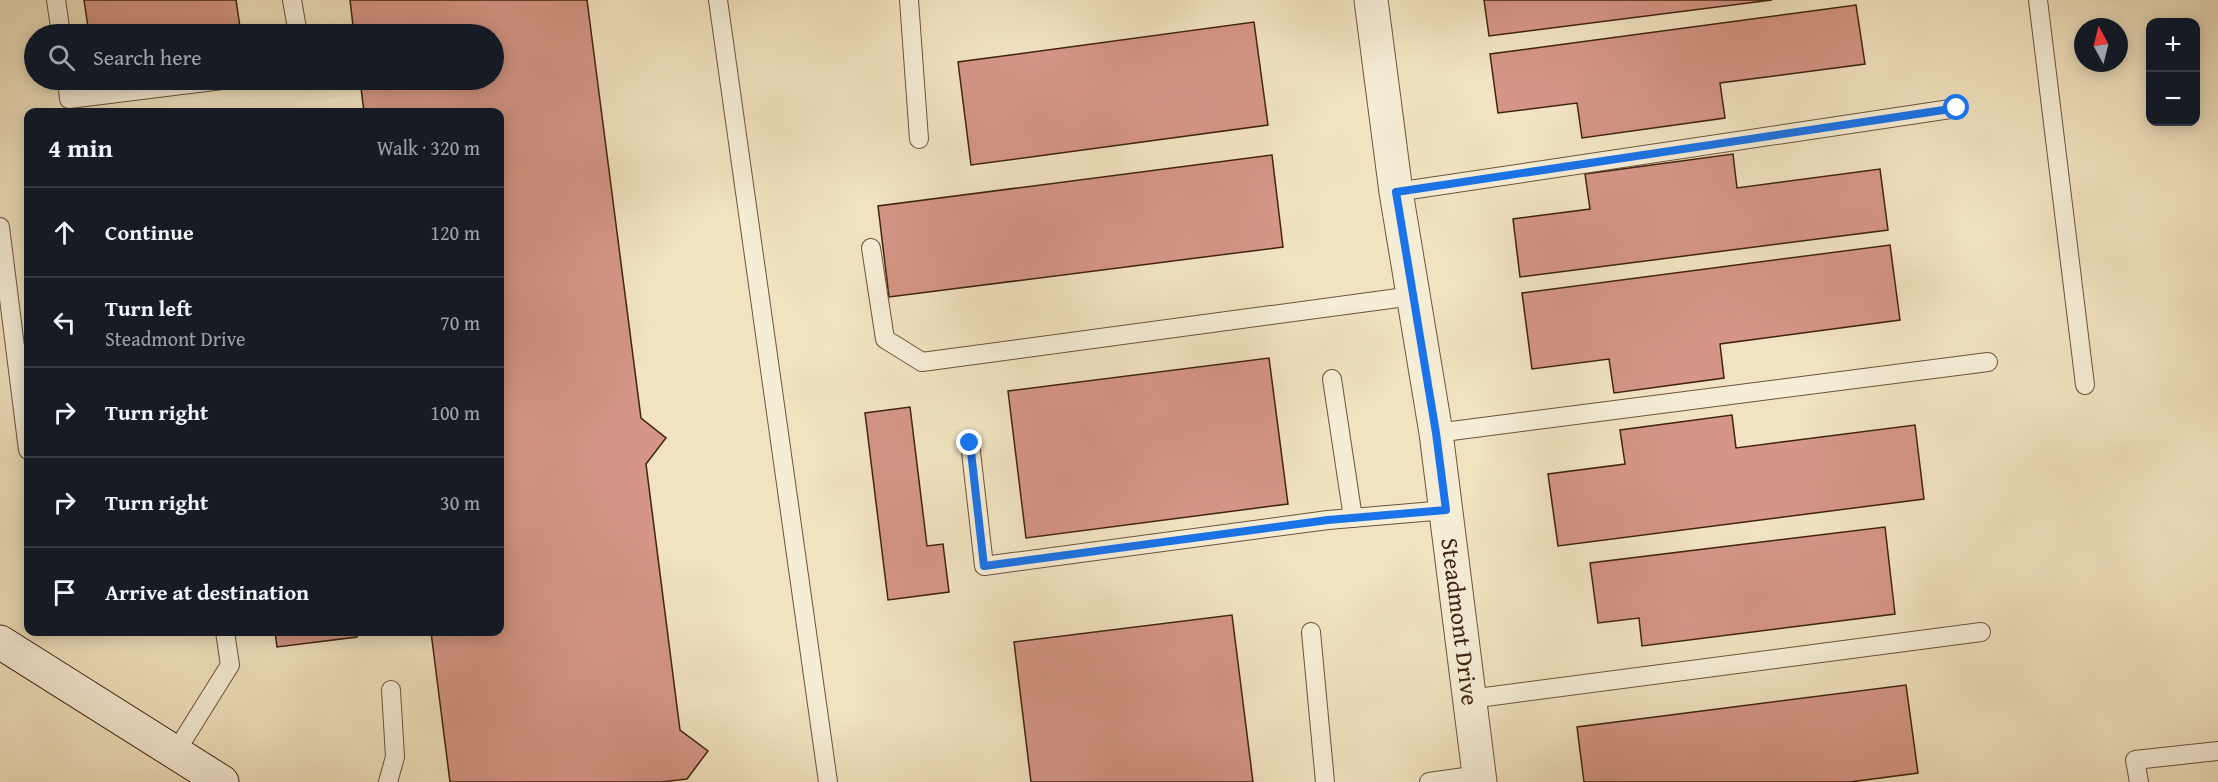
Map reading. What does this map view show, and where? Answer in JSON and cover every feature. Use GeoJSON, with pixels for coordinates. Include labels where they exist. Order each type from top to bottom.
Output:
{"type":"FeatureCollection","features":[{"type":"Feature","properties":{"kind":"street","name":"Steadmont Drive"},"geometry":{"type":"LineString","coordinates":[[1371,0],[1396,192],[1436,433],[1480,778]]}},
{"type":"Feature","properties":{"kind":"street"},"geometry":{"type":"LineString","coordinates":[[0,642],[222,782]]}},
{"type":"Feature","properties":{"kind":"lane"},"geometry":{"type":"LineString","coordinates":[[56,0],[60,24]]}},
{"type":"Feature","properties":{"kind":"lane"},"geometry":{"type":"LineString","coordinates":[[292,0],[296,24]]}},
{"type":"Feature","properties":{"kind":"lane"},"geometry":{"type":"LineString","coordinates":[[718,0],[828,782]]}},
{"type":"Feature","properties":{"kind":"lane"},"geometry":{"type":"LineString","coordinates":[[909,0],[919,139]]}},
{"type":"Feature","properties":{"kind":"lane"},"geometry":{"type":"LineString","coordinates":[[2038,0],[2085,384]]}},
{"type":"Feature","properties":{"kind":"lane"},"geometry":{"type":"LineString","coordinates":[[68,90],[69,99],[141,90]]}},
{"type":"Feature","properties":{"kind":"lane"},"geometry":{"type":"LineString","coordinates":[[1396,192],[1957,108]]}},
{"type":"Feature","properties":{"kind":"lane"},"geometry":{"type":"LineString","coordinates":[[0,227],[24,418]]}},
{"type":"Feature","properties":{"kind":"lane"},"geometry":{"type":"LineString","coordinates":[[871,248],[885,339],[922,362],[1413,296]]}},
{"type":"Feature","properties":{"kind":"lane"},"geometry":{"type":"LineString","coordinates":[[1436,433],[1988,362]]}},
{"type":"Feature","properties":{"kind":"lane"},"geometry":{"type":"LineString","coordinates":[[1332,379],[1353,518]]}},
{"type":"Feature","properties":{"kind":"lane"},"geometry":{"type":"LineString","coordinates":[[970,443],[984,566],[1353,518],[1446,510]]}},
{"type":"Feature","properties":{"kind":"lane"},"geometry":{"type":"LineString","coordinates":[[1311,632],[1325,782]]}},
{"type":"Feature","properties":{"kind":"lane"},"geometry":{"type":"LineString","coordinates":[[1470,699],[1981,632]]}},
{"type":"Feature","properties":{"kind":"lane"},"geometry":{"type":"LineString","coordinates":[[175,753],[230,665],[226,636]]}},
{"type":"Feature","properties":{"kind":"lane"},"geometry":{"type":"LineString","coordinates":[[388,782],[395,757],[391,690]]}},
{"type":"Feature","properties":{"kind":"lane"},"geometry":{"type":"LineString","coordinates":[[2139,782],[2135,760],[2218,750]]}},
{"type":"Feature","properties":{"kind":"lane"},"geometry":{"type":"LineString","coordinates":[[1429,782],[1480,778]]}},
{"type":"Feature","properties":{"kind":"building"},"geometry":{"type":"Polygon","coordinates":[[[84,0],[236,0],[240,24],[88,24],[84,0]]]}},
{"type":"Feature","properties":{"kind":"building"},"geometry":{"type":"Polygon","coordinates":[[[350,0],[587,0],[641,418],[666,438],[646,464],[680,730],[708,751],[687,779],[661,782],[450,782],[432,636],[504,636],[504,108],[364,108],[361,90],[504,90],[504,24],[353,24],[350,0]]]}},
{"type":"Feature","properties":{"kind":"building"},"geometry":{"type":"Polygon","coordinates":[[[1484,0],[1772,0],[1489,36],[1484,0]]]}},
{"type":"Feature","properties":{"kind":"building"},"geometry":{"type":"Polygon","coordinates":[[[1856,5],[1865,64],[1720,83],[1725,118],[1582,138],[1577,103],[1498,113],[1490,54],[1856,5]]]}},
{"type":"Feature","properties":{"kind":"building"},"geometry":{"type":"Polygon","coordinates":[[[1254,22],[1268,125],[971,165],[958,62],[1254,22]]]}},
{"type":"Feature","properties":{"kind":"building"},"geometry":{"type":"Polygon","coordinates":[[[1733,154],[1737,188],[1880,169],[1888,230],[1520,277],[1513,219],[1590,209],[1585,174],[1733,154]]]}},
{"type":"Feature","properties":{"kind":"building"},"geometry":{"type":"Polygon","coordinates":[[[1272,155],[1283,247],[889,297],[878,206],[1272,155]]]}},
{"type":"Feature","properties":{"kind":"building"},"geometry":{"type":"Polygon","coordinates":[[[1890,245],[1900,320],[1720,344],[1724,378],[1614,393],[1609,359],[1532,369],[1522,293],[1890,245]]]}},
{"type":"Feature","properties":{"kind":"building"},"geometry":{"type":"Polygon","coordinates":[[[1269,358],[1288,504],[1026,538],[1008,391],[1269,358]]]}},
{"type":"Feature","properties":{"kind":"building"},"geometry":{"type":"Polygon","coordinates":[[[910,407],[927,546],[943,544],[949,592],[888,600],[865,413],[910,407]]]}},
{"type":"Feature","properties":{"kind":"building"},"geometry":{"type":"Polygon","coordinates":[[[1732,415],[1736,448],[1915,425],[1924,499],[1558,546],[1548,474],[1625,464],[1620,430],[1732,415]]]}},
{"type":"Feature","properties":{"kind":"building"},"geometry":{"type":"Polygon","coordinates":[[[1885,527],[1895,614],[1642,646],[1639,618],[1598,623],[1590,563],[1885,527]]]}},
{"type":"Feature","properties":{"kind":"building"},"geometry":{"type":"Polygon","coordinates":[[[1232,615],[1253,782],[1031,782],[1014,642],[1232,615]]]}},
{"type":"Feature","properties":{"kind":"building"},"geometry":{"type":"Polygon","coordinates":[[[276,636],[357,636],[357,637],[277,647],[276,636]]]}},
{"type":"Feature","properties":{"kind":"building"},"geometry":{"type":"Polygon","coordinates":[[[1906,685],[1918,773],[1850,782],[1584,782],[1577,727],[1906,685]]]}},
{"type":"Feature","properties":{"kind":"route"},"geometry":{"type":"LineString","coordinates":[[970,443],[984,566],[1328,520],[1446,510],[1436,433],[1396,192],[1957,108]]}}]}
